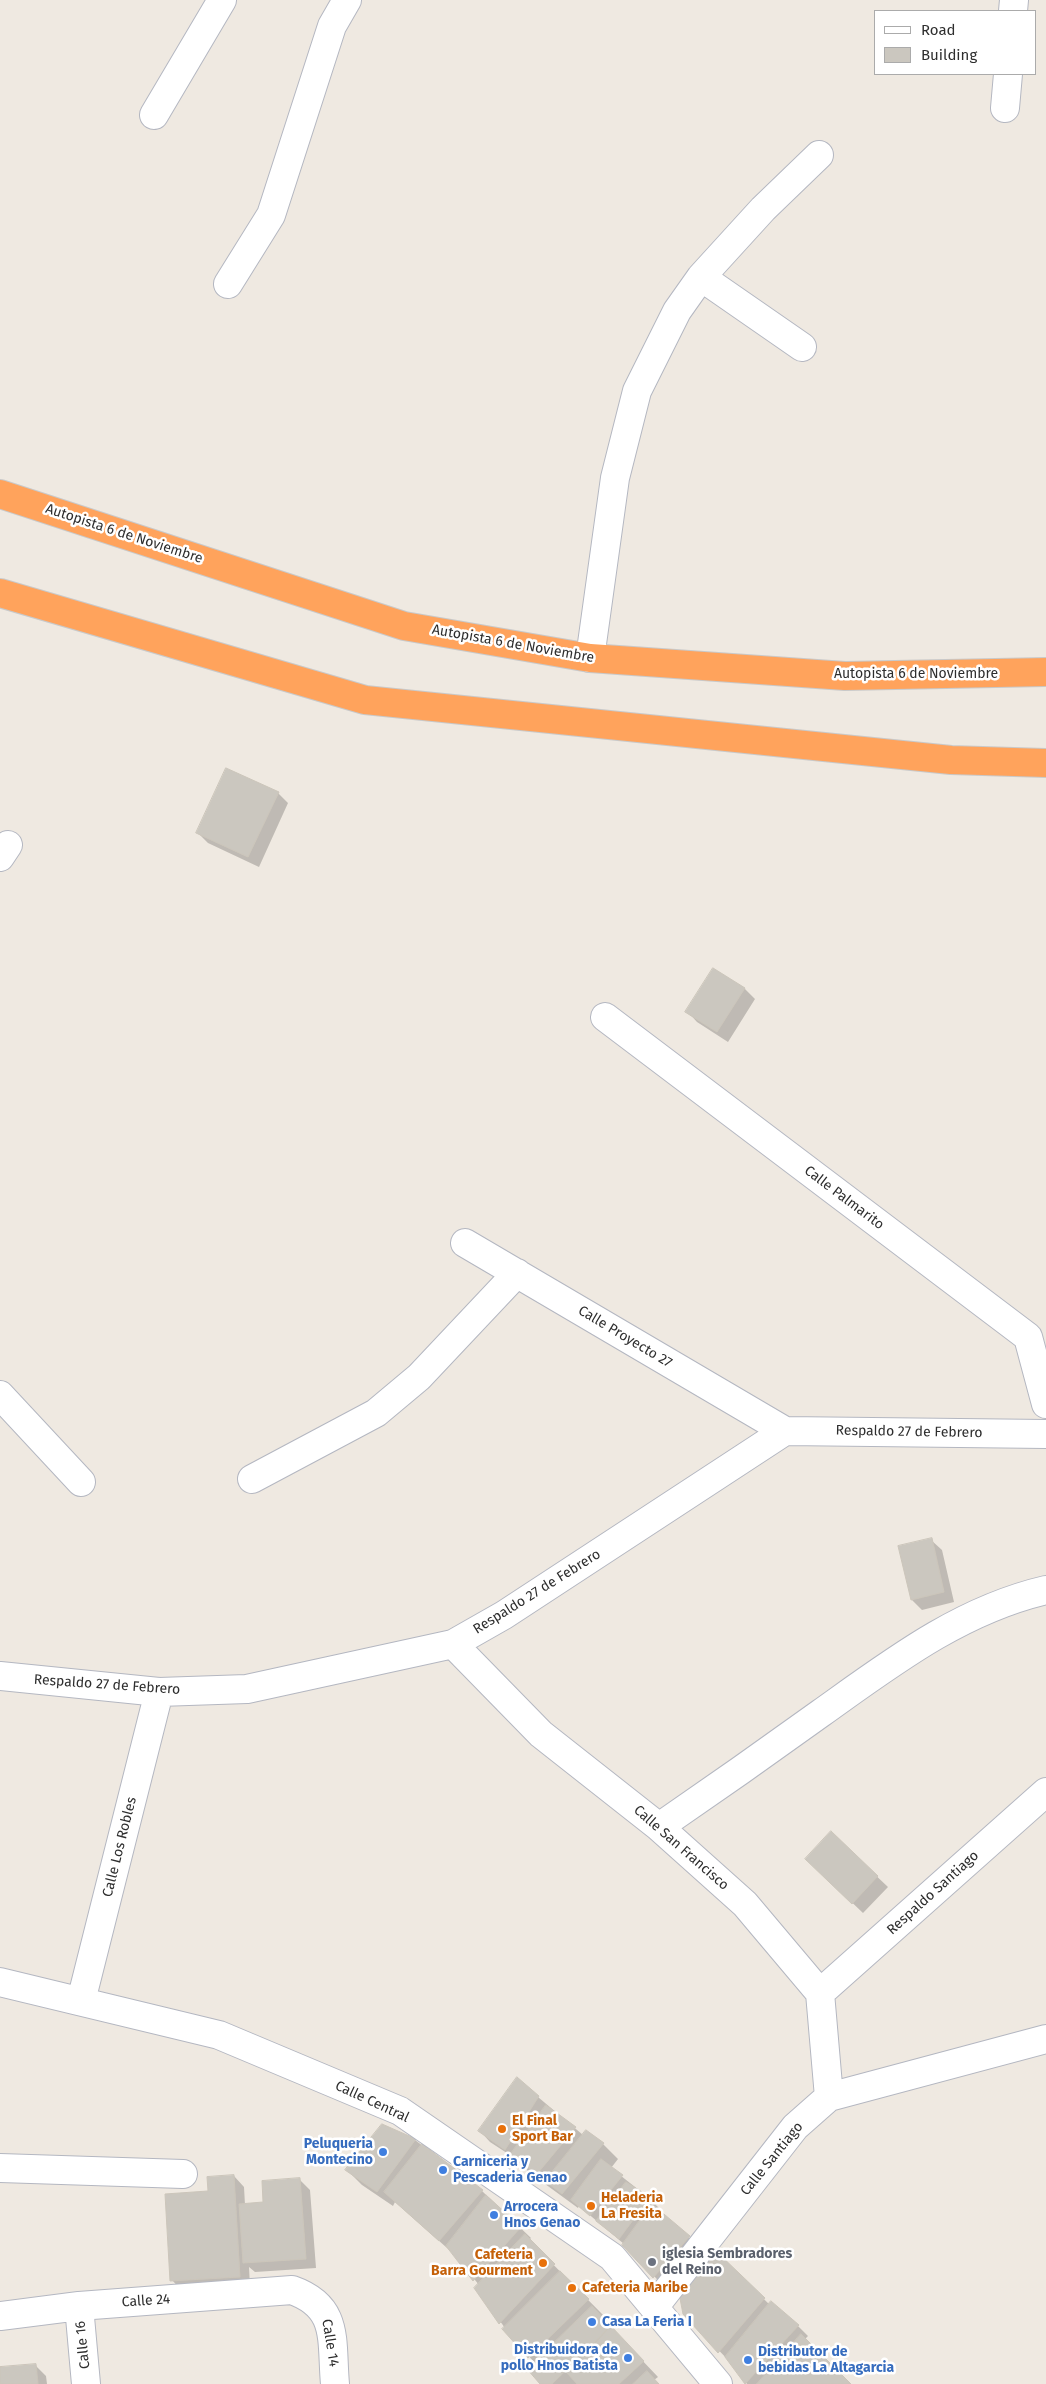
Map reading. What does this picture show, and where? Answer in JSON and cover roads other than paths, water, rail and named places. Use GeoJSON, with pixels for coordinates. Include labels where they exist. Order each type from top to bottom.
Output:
{"type":"FeatureCollection","features":[{"type":"Feature","properties":{"kind":"highway","name":"Autopista 6 de Noviembre"},"geometry":{"type":"LineString","coordinates":[[0,494],[404,626],[590,658],[846,676],[1046,672]]}},
{"type":"Feature","properties":{"kind":"highway"},"geometry":{"type":"LineString","coordinates":[[0,593],[365,700],[951,760],[1046,762]]}},
{"type":"Feature","properties":{"kind":"street"},"geometry":{"type":"LineString","coordinates":[[154,115],[222,0]]}},
{"type":"Feature","properties":{"kind":"street"},"geometry":{"type":"LineString","coordinates":[[228,284],[271,215],[332,26],[347,0]]}},
{"type":"Feature","properties":{"kind":"street"},"geometry":{"type":"LineString","coordinates":[[1006,108],[1008,75]]}},
{"type":"Feature","properties":{"kind":"street"},"geometry":{"type":"LineString","coordinates":[[590,658],[615,478],[637,391],[676,311],[701,277],[763,209],[819,155]]}},
{"type":"Feature","properties":{"kind":"street"},"geometry":{"type":"LineString","coordinates":[[701,277],[802,347]]}},
{"type":"Feature","properties":{"kind":"street","name":"Calle Palmarito"},"geometry":{"type":"LineString","coordinates":[[605,1016],[1028,1337],[1046,1404]]}},
{"type":"Feature","properties":{"kind":"street","name":"Calle Proyecto 27"},"geometry":{"type":"LineString","coordinates":[[465,1243],[785,1431]]}},
{"type":"Feature","properties":{"kind":"street"},"geometry":{"type":"LineString","coordinates":[[252,1479],[376,1413],[419,1377],[517,1273]]}},
{"type":"Feature","properties":{"kind":"street"},"geometry":{"type":"LineString","coordinates":[[0,1395],[81,1482]]}},
{"type":"Feature","properties":{"kind":"street","name":"Respaldo 27 de Febrero"},"geometry":{"type":"LineString","coordinates":[[0,1676],[159,1692],[246,1689],[453,1644],[504,1615],[785,1431],[1046,1434]]}},
{"type":"Feature","properties":{"kind":"street"},"geometry":{"type":"LineString","coordinates":[[659,1827],[908,1651],[971,1616],[1021,1596],[1046,1590]]}},
{"type":"Feature","properties":{"kind":"street","name":"Calle San Francisco"},"geometry":{"type":"LineString","coordinates":[[453,1644],[541,1734],[659,1827],[745,1904],[820,1993]]}},
{"type":"Feature","properties":{"kind":"street","name":"Calle Los Robles"},"geometry":{"type":"LineString","coordinates":[[81,2002],[159,1692]]}},
{"type":"Feature","properties":{"kind":"street","name":"Respaldo Santiago"},"geometry":{"type":"LineString","coordinates":[[820,1993],[1046,1792]]}},
{"type":"Feature","properties":{"kind":"street","name":"Calle Central"},"geometry":{"type":"LineString","coordinates":[[0,1982],[219,2035],[400,2111],[612,2257],[718,2384]]}},
{"type":"Feature","properties":{"kind":"street"},"geometry":{"type":"LineString","coordinates":[[820,1993],[829,2097]]}},
{"type":"Feature","properties":{"kind":"street","name":"Calle Santiago"},"geometry":{"type":"LineString","coordinates":[[654,2306],[795,2126],[829,2097],[1046,2039]]}},
{"type":"Feature","properties":{"kind":"street"},"geometry":{"type":"LineString","coordinates":[[0,2168],[183,2174]]}},
{"type":"Feature","properties":{"kind":"street","name":"Calle 24"},"geometry":{"type":"LineString","coordinates":[[0,2316],[79,2306],[292,2290]]}},
{"type":"Feature","properties":{"kind":"street","name":"Calle 14"},"geometry":{"type":"LineString","coordinates":[[292,2290],[309,2296],[321,2305],[329,2318],[336,2384]]}},
{"type":"Feature","properties":{"kind":"street","name":"Calle 16"},"geometry":{"type":"LineString","coordinates":[[79,2306],[86,2384]]}},
{"type":"Feature","properties":{"kind":"place","name":"El Final Sport Bar"},"geometry":{"type":"Point","coordinates":[502,2129]}},
{"type":"Feature","properties":{"kind":"place","name":"Peluqueria Montecino"},"geometry":{"type":"Point","coordinates":[383,2152]}},
{"type":"Feature","properties":{"kind":"place","name":"Carniceria y Pescaderia Genao"},"geometry":{"type":"Point","coordinates":[443,2170]}},
{"type":"Feature","properties":{"kind":"place","name":"Heladeria La Fresita"},"geometry":{"type":"Point","coordinates":[591,2206]}},
{"type":"Feature","properties":{"kind":"place","name":"Arrocera Hnos Genao"},"geometry":{"type":"Point","coordinates":[494,2215]}},
{"type":"Feature","properties":{"kind":"place","name":"iglesia Sembradores del Reino"},"geometry":{"type":"Point","coordinates":[652,2262]}},
{"type":"Feature","properties":{"kind":"place","name":"Cafeteria Barra Gourment"},"geometry":{"type":"Point","coordinates":[543,2263]}},
{"type":"Feature","properties":{"kind":"place","name":"Cafeteria Maribe"},"geometry":{"type":"Point","coordinates":[572,2288]}},
{"type":"Feature","properties":{"kind":"place","name":"Casa La Feria I"},"geometry":{"type":"Point","coordinates":[592,2322]}},
{"type":"Feature","properties":{"kind":"place","name":"Distribuidora de pollo Hnos Batista"},"geometry":{"type":"Point","coordinates":[628,2358]}},
{"type":"Feature","properties":{"kind":"place","name":"Distributor de bebidas La Altagarcia"},"geometry":{"type":"Point","coordinates":[748,2360]}}]}
